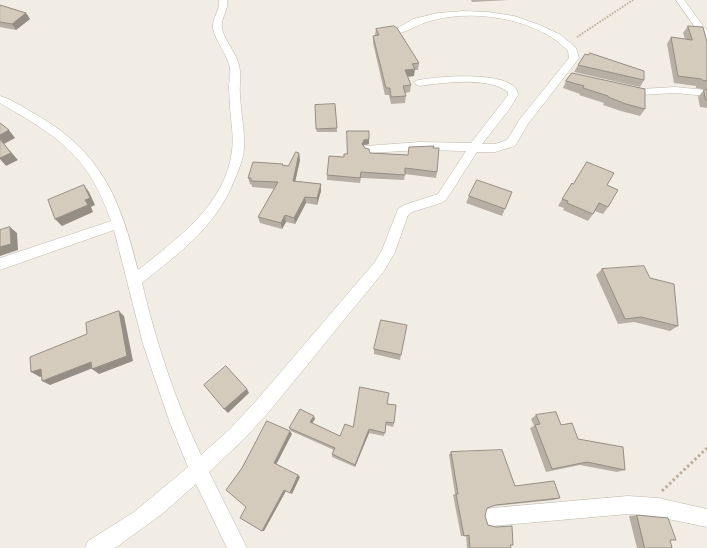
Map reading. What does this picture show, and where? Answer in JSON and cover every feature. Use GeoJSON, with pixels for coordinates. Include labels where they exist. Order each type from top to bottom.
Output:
{"type":"FeatureCollection","features":[{"type":"Feature","properties":{"kind":"street"},"geometry":{"type":"LineString","coordinates":[[134,281],[189,238],[206,219],[224,191],[233,170],[238,150],[234,86],[235,70],[230,53],[218,31],[218,25],[224,5],[223,0]]}},
{"type":"Feature","properties":{"kind":"street"},"geometry":{"type":"LineString","coordinates":[[680,0],[707,38]]}},
{"type":"Feature","properties":{"kind":"street"},"geometry":{"type":"LineString","coordinates":[[369,149],[420,146],[495,148],[511,143],[524,122],[565,76],[574,58],[574,54],[569,46],[552,33],[523,21],[502,16],[467,13],[416,21],[406,25],[399,31]]}},
{"type":"Feature","properties":{"kind":"street"},"geometry":{"type":"LineString","coordinates":[[95,548],[115,537],[138,521],[198,469],[243,427],[302,361],[379,266],[388,252],[403,212],[408,208],[437,200],[442,197],[474,147],[513,95],[511,88],[505,85],[485,81],[440,80],[419,83]]}},
{"type":"Feature","properties":{"kind":"street"},"geometry":{"type":"LineString","coordinates":[[614,86],[640,92],[675,90],[707,93]]}},
{"type":"Feature","properties":{"kind":"street"},"geometry":{"type":"LineString","coordinates":[[0,98],[58,132],[78,150],[102,184],[119,223],[150,341],[172,406],[198,469],[230,531],[237,548]]}},
{"type":"Feature","properties":{"kind":"street"},"geometry":{"type":"LineString","coordinates":[[0,264],[119,223]]}},
{"type":"Feature","properties":{"kind":"street"},"geometry":{"type":"LineString","coordinates":[[492,517],[628,505],[648,505],[673,509],[707,518]]}},
{"type":"Feature","properties":{"kind":"path"},"geometry":{"type":"LineString","coordinates":[[561,40],[581,36],[633,0]]}},
{"type":"Feature","properties":{"kind":"path"},"geometry":{"type":"LineString","coordinates":[[648,505],[707,448]]}},
{"type":"Feature","properties":{"kind":"building"},"geometry":{"type":"Polygon","coordinates":[[[0,5],[26,13],[12,24],[0,22],[0,5]]]}},
{"type":"Feature","properties":{"kind":"building"},"geometry":{"type":"Polygon","coordinates":[[[394,26],[397,28],[419,63],[412,64],[415,69],[405,70],[411,85],[403,86],[406,96],[391,97],[390,88],[386,88],[373,36],[379,35],[376,29],[394,26]]]}},
{"type":"Feature","properties":{"kind":"building"},"geometry":{"type":"Polygon","coordinates":[[[688,26],[703,27],[707,42],[707,81],[678,76],[671,37],[692,40],[688,26]]]}},
{"type":"Feature","properties":{"kind":"building"},"geometry":{"type":"Polygon","coordinates":[[[590,53],[644,71],[644,80],[578,65],[585,54],[588,55],[590,53]]]}},
{"type":"Feature","properties":{"kind":"building"},"geometry":{"type":"Polygon","coordinates":[[[572,73],[645,89],[645,109],[626,104],[608,96],[583,88],[584,86],[566,81],[572,73]]]}},
{"type":"Feature","properties":{"kind":"building"},"geometry":{"type":"Polygon","coordinates":[[[704,90],[707,90],[707,100],[706,100],[704,90]]]}},
{"type":"Feature","properties":{"kind":"building"},"geometry":{"type":"Polygon","coordinates":[[[335,104],[337,128],[316,129],[315,105],[335,104]]]}},
{"type":"Feature","properties":{"kind":"building"},"geometry":{"type":"Polygon","coordinates":[[[0,123],[9,130],[0,135],[0,123]]]}},
{"type":"Feature","properties":{"kind":"building"},"geometry":{"type":"Polygon","coordinates":[[[347,131],[369,131],[369,139],[364,140],[362,144],[365,148],[369,149],[370,153],[408,155],[409,147],[434,146],[433,148],[439,148],[437,172],[405,168],[405,175],[361,172],[360,178],[327,175],[329,156],[344,157],[344,154],[347,154],[347,131]]]}},
{"type":"Feature","properties":{"kind":"building"},"geometry":{"type":"Polygon","coordinates":[[[0,139],[11,153],[0,158],[0,139]]]}},
{"type":"Feature","properties":{"kind":"building"},"geometry":{"type":"Polygon","coordinates":[[[296,152],[299,153],[293,181],[321,184],[317,198],[305,197],[294,218],[285,215],[281,223],[258,217],[278,182],[251,181],[251,178],[248,178],[253,162],[283,164],[282,165],[288,166],[296,152]]]}},
{"type":"Feature","properties":{"kind":"building"},"geometry":{"type":"Polygon","coordinates":[[[587,162],[614,173],[607,185],[618,190],[608,207],[599,203],[593,214],[567,203],[568,201],[562,199],[587,162]]]}},
{"type":"Feature","properties":{"kind":"building"},"geometry":{"type":"Polygon","coordinates":[[[477,180],[512,192],[505,209],[469,196],[477,180]]]}},
{"type":"Feature","properties":{"kind":"building"},"geometry":{"type":"Polygon","coordinates":[[[84,185],[90,198],[85,200],[88,205],[55,219],[48,200],[84,185]]]}},
{"type":"Feature","properties":{"kind":"building"},"geometry":{"type":"Polygon","coordinates":[[[10,227],[11,244],[0,247],[0,230],[10,227]]]}},
{"type":"Feature","properties":{"kind":"building"},"geometry":{"type":"Polygon","coordinates":[[[644,266],[650,278],[674,284],[678,326],[641,317],[625,319],[602,269],[644,266]]]}},
{"type":"Feature","properties":{"kind":"building"},"geometry":{"type":"Polygon","coordinates":[[[119,311],[127,356],[92,369],[91,362],[42,381],[41,369],[31,372],[30,357],[87,334],[86,323],[119,311]]]}},
{"type":"Feature","properties":{"kind":"building"},"geometry":{"type":"Polygon","coordinates":[[[381,320],[407,325],[401,355],[374,349],[381,320]]]}},
{"type":"Feature","properties":{"kind":"building"},"geometry":{"type":"Polygon","coordinates":[[[226,366],[247,389],[224,409],[204,385],[226,366]]]}},
{"type":"Feature","properties":{"kind":"building"},"geometry":{"type":"Polygon","coordinates":[[[360,387],[389,393],[387,404],[396,405],[394,423],[386,422],[385,433],[369,429],[355,465],[332,454],[335,448],[289,428],[300,409],[314,416],[310,422],[340,436],[345,424],[353,427],[360,387]]]}},
{"type":"Feature","properties":{"kind":"building"},"geometry":{"type":"Polygon","coordinates":[[[556,412],[561,425],[572,423],[578,439],[623,447],[625,470],[587,462],[552,469],[535,425],[540,424],[536,415],[556,412]]]}},
{"type":"Feature","properties":{"kind":"building"},"geometry":{"type":"Polygon","coordinates":[[[267,421],[290,431],[274,463],[298,475],[290,493],[284,490],[262,531],[240,518],[246,507],[226,490],[242,468],[267,421]]]}},
{"type":"Feature","properties":{"kind":"building"},"geometry":{"type":"Polygon","coordinates":[[[502,450],[515,486],[554,481],[560,498],[496,505],[487,508],[485,516],[488,525],[496,527],[512,526],[513,545],[510,545],[511,548],[470,548],[469,535],[464,536],[456,494],[458,494],[451,452],[502,450]]]}},
{"type":"Feature","properties":{"kind":"building"},"geometry":{"type":"Polygon","coordinates":[[[637,515],[668,518],[676,540],[670,540],[672,548],[645,548],[637,515]]]}}]}
